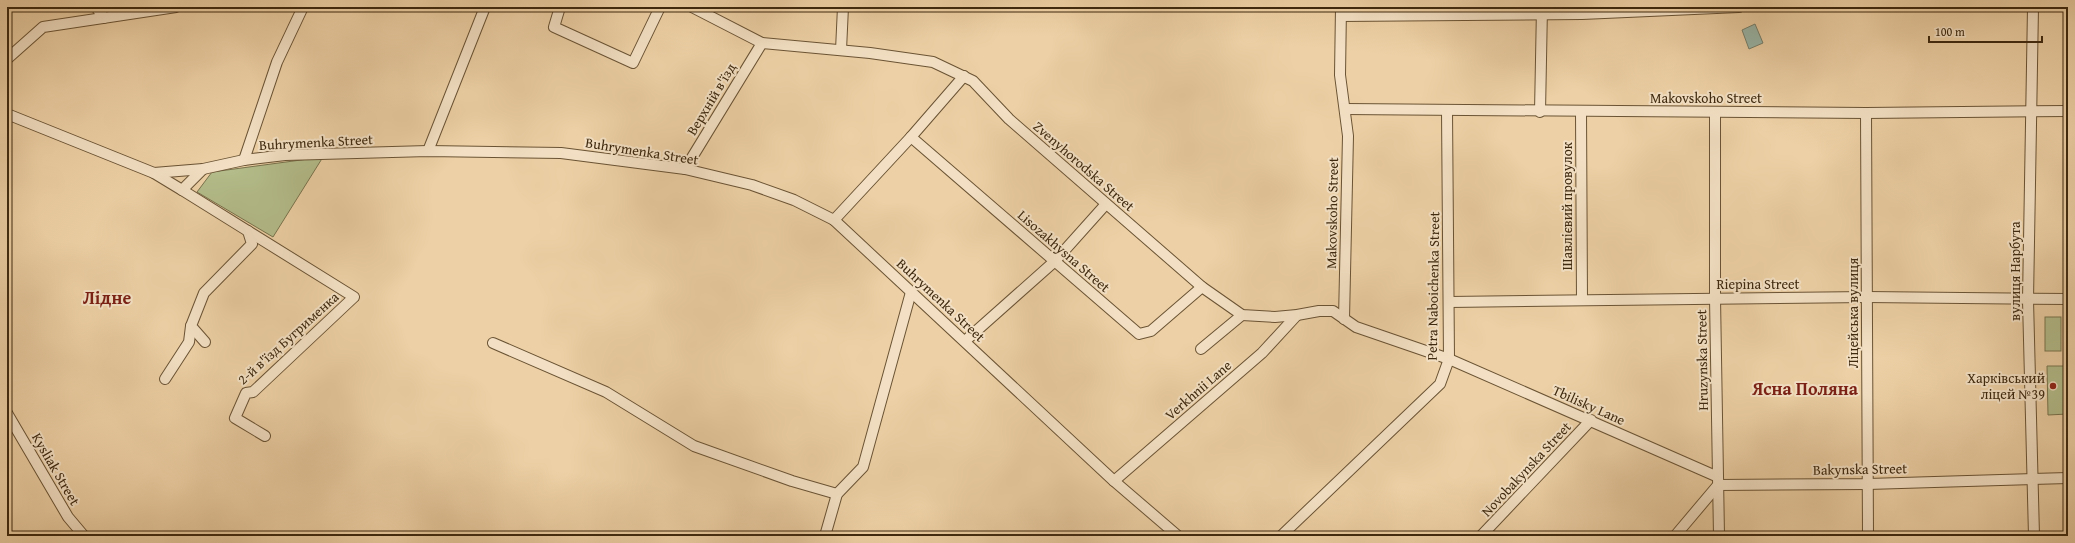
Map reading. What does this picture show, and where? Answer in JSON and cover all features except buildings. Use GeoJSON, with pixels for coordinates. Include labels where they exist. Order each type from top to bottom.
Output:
{"type":"FeatureCollection","features":[{"type":"Feature","properties":{"kind":"street"},"geometry":{"type":"LineString","coordinates":[[96,7],[104,18]]}},
{"type":"Feature","properties":{"kind":"street"},"geometry":{"type":"LineString","coordinates":[[7,58],[43,27],[176,7]]}},
{"type":"Feature","properties":{"kind":"street"},"geometry":{"type":"LineString","coordinates":[[244,160],[277,62],[303,7]]}},
{"type":"Feature","properties":{"kind":"street"},"geometry":{"type":"LineString","coordinates":[[428,151],[485,7]]}},
{"type":"Feature","properties":{"kind":"street"},"geometry":{"type":"LineString","coordinates":[[560,7],[554,27],[633,63],[660,7]]}},
{"type":"Feature","properties":{"kind":"street"},"geometry":{"type":"LineString","coordinates":[[841,50],[843,7]]}},
{"type":"Feature","properties":{"kind":"street"},"geometry":{"type":"LineString","coordinates":[[1341,12],[1739,7]]}},
{"type":"Feature","properties":{"kind":"street","name":"вулиця Нарбута"},"geometry":{"type":"LineString","coordinates":[[2032,7],[2032,111],[2028,300],[2034,536]]}},
{"type":"Feature","properties":{"kind":"street","name":"Zvenyhorodska Street"},"geometry":{"type":"LineString","coordinates":[[697,8],[762,43],[841,50],[933,62],[973,81],[1009,119],[1106,204],[1202,287],[1242,315]]}},
{"type":"Feature","properties":{"kind":"street"},"geometry":{"type":"LineString","coordinates":[[1540,112],[1542,10]]}},
{"type":"Feature","properties":{"kind":"street","name":"Makovskoho Street"},"geometry":{"type":"LineString","coordinates":[[1341,12],[1340,75],[1348,136],[1344,318]]}},
{"type":"Feature","properties":{"kind":"street","name":"Верхній в'їзд"},"geometry":{"type":"LineString","coordinates":[[685,169],[762,43]]}},
{"type":"Feature","properties":{"kind":"street"},"geometry":{"type":"LineString","coordinates":[[834,220],[911,137],[964,76]]}},
{"type":"Feature","properties":{"kind":"street","name":"Makovskoho Street"},"geometry":{"type":"LineString","coordinates":[[1345,109],[1540,112],[2068,112]]}},
{"type":"Feature","properties":{"kind":"street","name":"Petra Naboichenka Street"},"geometry":{"type":"LineString","coordinates":[[1281,536],[1440,384],[1449,359],[1447,111]]}},
{"type":"Feature","properties":{"kind":"street","name":"Шавлієвий провулок"},"geometry":{"type":"LineString","coordinates":[[1581,112],[1582,300]]}},
{"type":"Feature","properties":{"kind":"street","name":"Hruzynska Street"},"geometry":{"type":"LineString","coordinates":[[1715,112],[1715,298],[1719,536]]}},
{"type":"Feature","properties":{"kind":"street","name":"Ліцейська вулиця"},"geometry":{"type":"LineString","coordinates":[[1866,113],[1868,536]]}},
{"type":"Feature","properties":{"kind":"street","name":"Buhrymenka Street"},"geometry":{"type":"LineString","coordinates":[[7,114],[154,173],[203,169],[244,160],[285,155],[428,151],[561,153],[685,169],[752,185],[794,200],[834,220],[1114,481],[1178,536]]}},
{"type":"Feature","properties":{"kind":"street","name":"Lisozakhysna Street"},"geometry":{"type":"LineString","coordinates":[[911,137],[1139,334],[1151,331],[1202,287]]}},
{"type":"Feature","properties":{"kind":"street"},"geometry":{"type":"LineString","coordinates":[[182,190],[203,169]]}},
{"type":"Feature","properties":{"kind":"street"},"geometry":{"type":"LineString","coordinates":[[154,173],[248,231],[252,244],[204,294],[191,326],[189,342],[165,379]]}},
{"type":"Feature","properties":{"kind":"street"},"geometry":{"type":"LineString","coordinates":[[965,341],[1055,261],[1106,204]]}},
{"type":"Feature","properties":{"kind":"street","name":"2-й в'їзд Бугрименка"},"geometry":{"type":"LineString","coordinates":[[248,231],[354,297],[253,392],[246,393],[235,418],[265,436]]}},
{"type":"Feature","properties":{"kind":"street"},"geometry":{"type":"LineString","coordinates":[[826,536],[837,494],[863,467],[911,292]]}},
{"type":"Feature","properties":{"kind":"street","name":"Riepina Street"},"geometry":{"type":"LineString","coordinates":[[1449,302],[1867,297],[2028,300],[2068,299]]}},
{"type":"Feature","properties":{"kind":"street"},"geometry":{"type":"LineString","coordinates":[[1201,349],[1242,315],[1275,317],[1297,316],[1319,311],[1333,311],[1356,327],[1449,359]]}},
{"type":"Feature","properties":{"kind":"street","name":"Verkhnii Lane"},"geometry":{"type":"LineString","coordinates":[[1114,481],[1262,353],[1297,316]]}},
{"type":"Feature","properties":{"kind":"street"},"geometry":{"type":"LineString","coordinates":[[191,326],[205,342]]}},
{"type":"Feature","properties":{"kind":"street"},"geometry":{"type":"LineString","coordinates":[[492,343],[606,392],[694,446],[792,481],[837,494]]}},
{"type":"Feature","properties":{"kind":"street","name":"Tbilisky Lane"},"geometry":{"type":"LineString","coordinates":[[1449,359],[1591,420],[1718,481]]}},
{"type":"Feature","properties":{"kind":"street","name":"Kysliak Street"},"geometry":{"type":"LineString","coordinates":[[7,413],[68,518],[84,536]]}},
{"type":"Feature","properties":{"kind":"street","name":"Novobakynska Street"},"geometry":{"type":"LineString","coordinates":[[1481,536],[1591,420]]}},
{"type":"Feature","properties":{"kind":"street","name":"Bakynska Street"},"geometry":{"type":"LineString","coordinates":[[1718,481],[1868,484],[2068,478]]}},
{"type":"Feature","properties":{"kind":"street"},"geometry":{"type":"LineString","coordinates":[[1675,536],[1718,481]]}},
{"type":"Feature","properties":{"kind":"green space"},"geometry":{"type":"Polygon","coordinates":[[[323,157],[273,237],[197,192],[212,172],[323,157]]]}},
{"type":"Feature","properties":{"kind":"green space"},"geometry":{"type":"Polygon","coordinates":[[[2045,317],[2061,317],[2061,351],[2045,351],[2045,317]]]}},
{"type":"Feature","properties":{"kind":"green space"},"geometry":{"type":"Polygon","coordinates":[[[2047,366],[2068,366],[2068,414],[2048,415],[2047,366]]]}},
{"type":"Feature","properties":{"kind":"shaded area"},"geometry":{"type":"Polygon","coordinates":[[[1755,24],[1763,43],[1749,49],[1742,30],[1755,24]]]}},
{"type":"Feature","properties":{"kind":"place","name":"Харківський ліцей №39"},"geometry":{"type":"Point","coordinates":[2053,386]}},
{"type":"Feature","properties":{"kind":"district","name":"Лідне"},"geometry":{"type":"Point","coordinates":[107,297]}},
{"type":"Feature","properties":{"kind":"district","name":"Ясна Поляна"},"geometry":{"type":"Point","coordinates":[1805,388]}}]}
